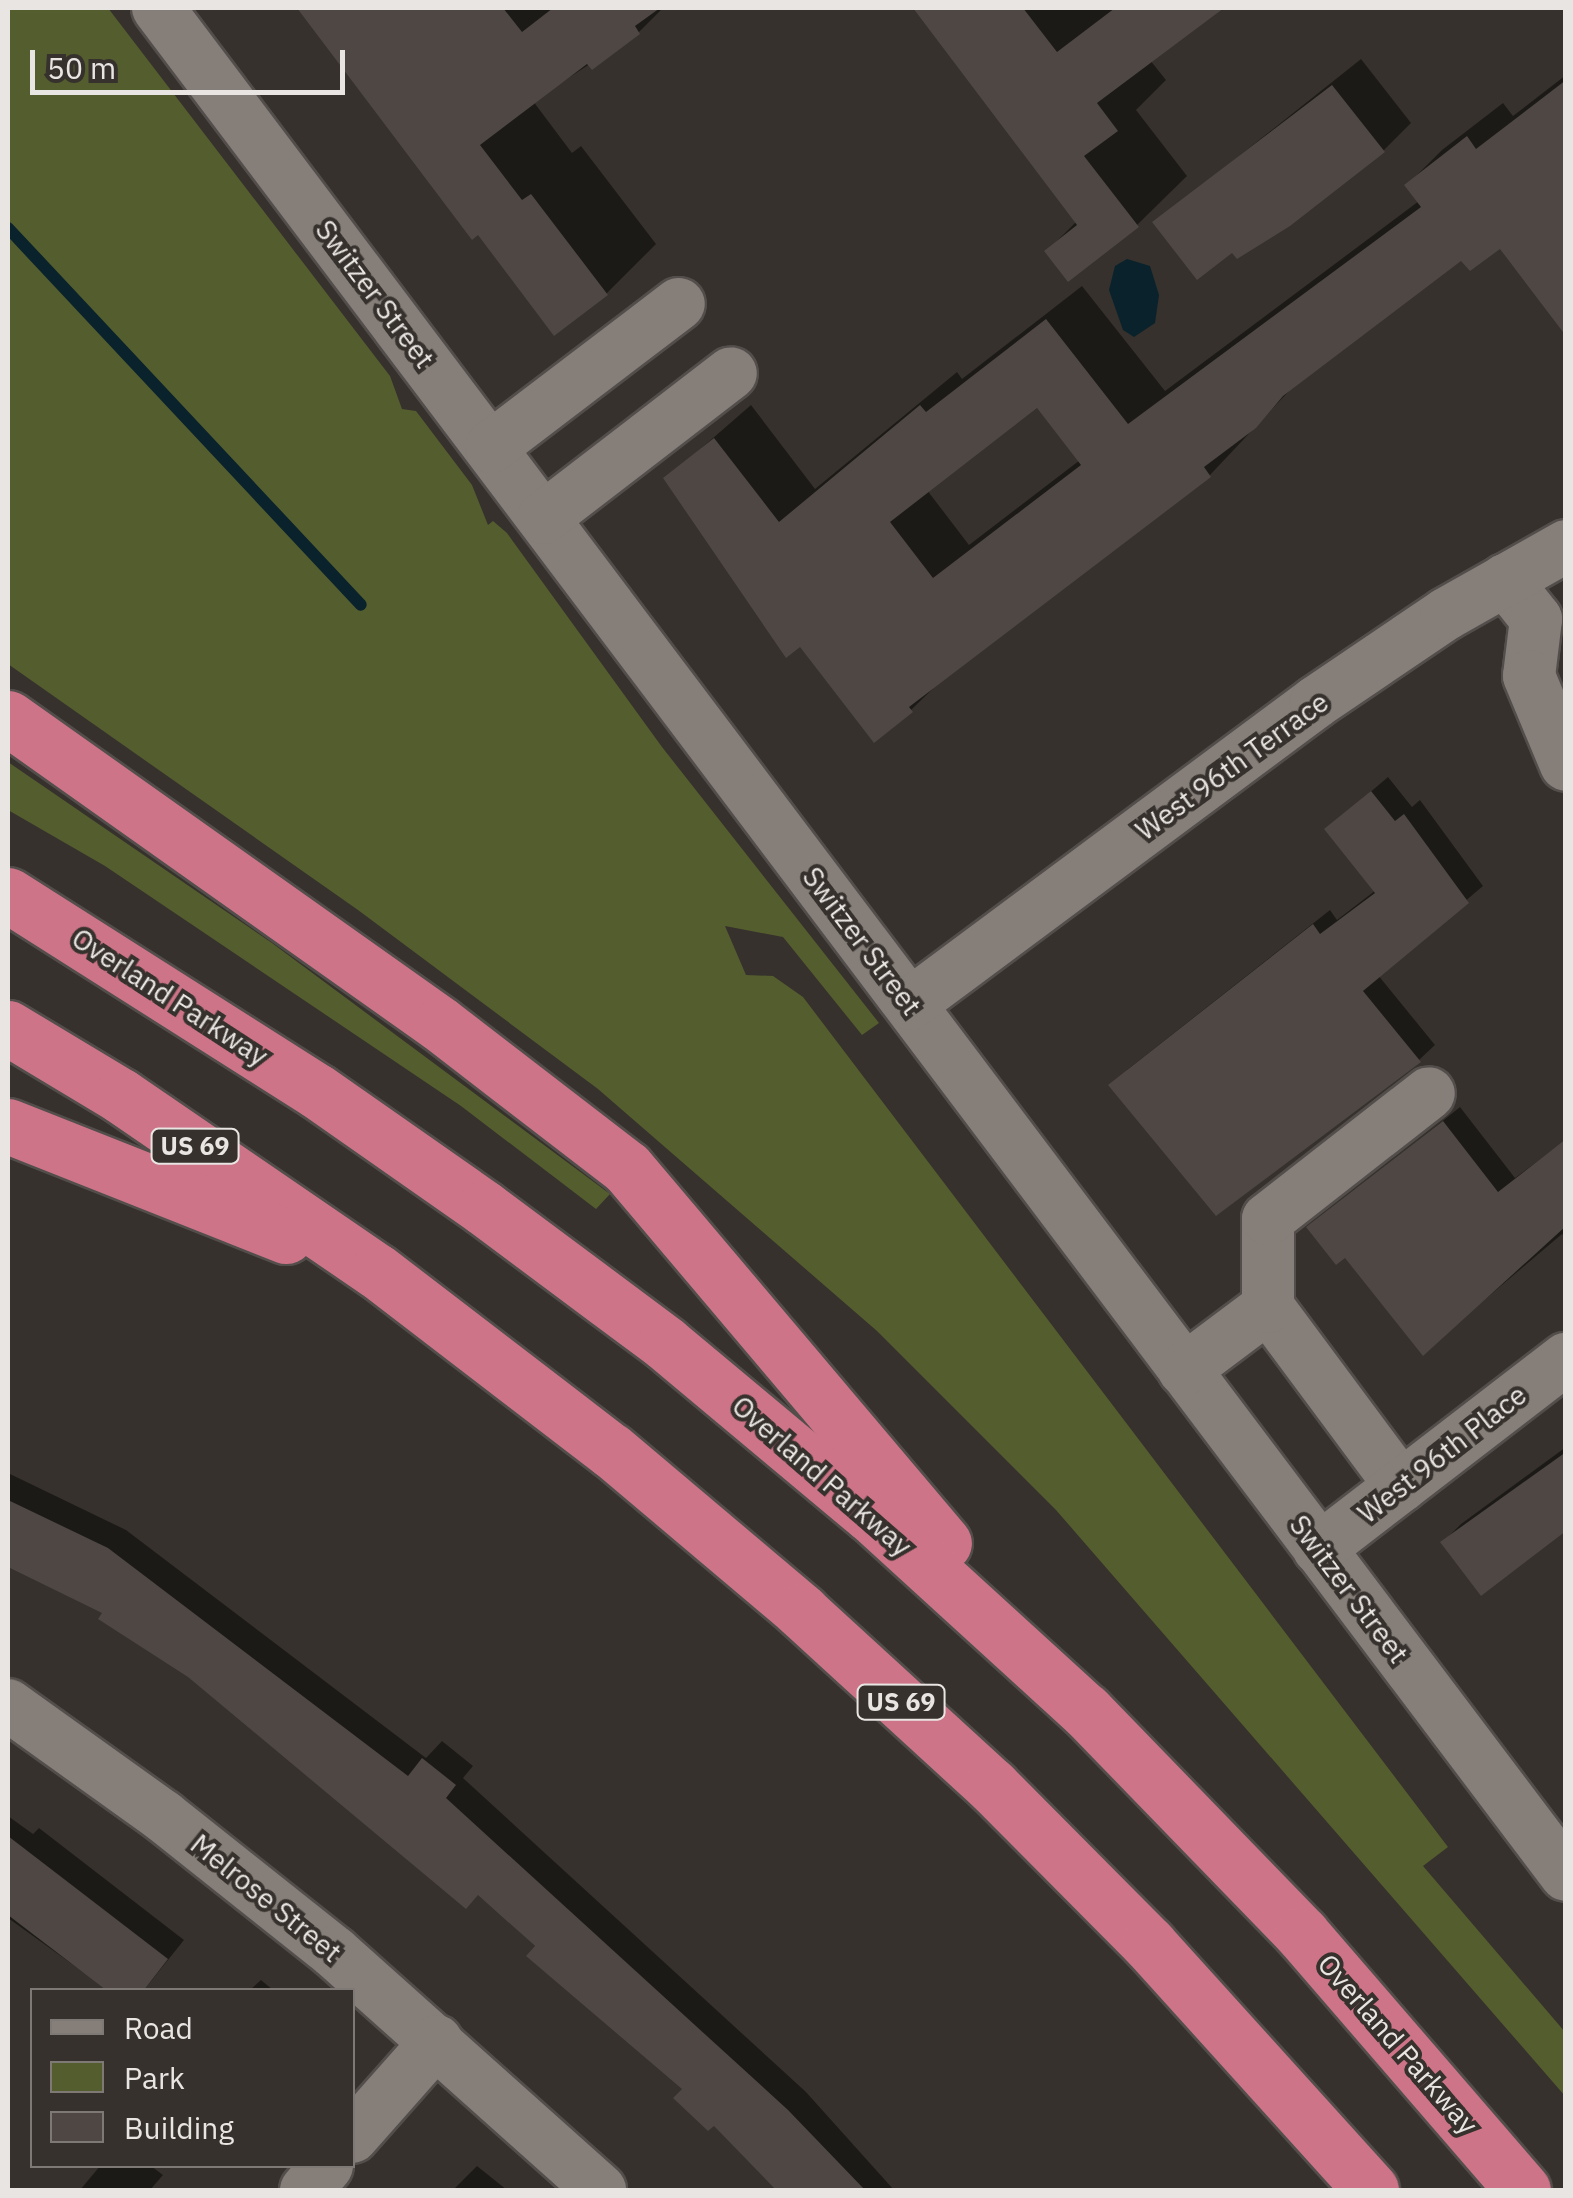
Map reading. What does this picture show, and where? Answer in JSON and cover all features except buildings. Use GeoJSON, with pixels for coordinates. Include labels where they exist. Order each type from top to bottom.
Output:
{"type":"FeatureCollection","features":[{"type":"Feature","properties":{"kind":"highway"},"geometry":{"type":"LineString","coordinates":[[8,718],[440,1024],[627,1168],[1086,1711]]}},
{"type":"Feature","properties":{"kind":"highway","name":"Overland Parkway"},"geometry":{"type":"LineString","coordinates":[[8,895],[317,1091],[665,1343],[870,1515],[1086,1711],[1302,1934],[1523,2190]]}},
{"type":"Feature","properties":{"kind":"highway","name":"US 69"},"geometry":{"type":"LineString","coordinates":[[8,1028],[121,1096],[377,1272],[612,1451],[802,1611],[978,1772],[1150,1944],[1372,2190]]}},
{"type":"Feature","properties":{"kind":"highway"},"geometry":{"type":"LineString","coordinates":[[8,1126],[377,1272]]}},
{"type":"Feature","properties":{"kind":"street","name":"Switzer Street"},"geometry":{"type":"LineString","coordinates":[[158,8],[1566,1875]]}},
{"type":"Feature","properties":{"kind":"street"},"geometry":{"type":"LineString","coordinates":[[490,448],[679,304]]}},
{"type":"Feature","properties":{"kind":"street"},"geometry":{"type":"LineString","coordinates":[[544,518],[731,374]]}},
{"type":"Feature","properties":{"kind":"street","name":"West 96th Terrace"},"geometry":{"type":"LineString","coordinates":[[910,1004],[1316,702],[1566,546]]}},
{"type":"Feature","properties":{"kind":"street"},"geometry":{"type":"LineString","coordinates":[[1506,580],[1536,619],[1530,676],[1566,765]]}},
{"type":"Feature","properties":{"kind":"street"},"geometry":{"type":"LineString","coordinates":[[1401,1486],[1268,1307],[1268,1219],[1429,1093]]}},
{"type":"Feature","properties":{"kind":"street"},"geometry":{"type":"LineString","coordinates":[[1184,1370],[1268,1307]]}},
{"type":"Feature","properties":{"kind":"street","name":"West 96th Place"},"geometry":{"type":"LineString","coordinates":[[1319,1549],[1566,1359]]}},
{"type":"Feature","properties":{"kind":"street","name":"Melrose Street"},"geometry":{"type":"LineString","coordinates":[[8,1705],[163,1816],[437,2041],[600,2190]]}},
{"type":"Feature","properties":{"kind":"street"},"geometry":{"type":"LineString","coordinates":[[355,2134],[437,2041]]}},
{"type":"Feature","properties":{"kind":"street"},"geometry":{"type":"LineString","coordinates":[[306,2190],[326,2168]]}},
{"type":"Feature","properties":{"kind":"green space"},"geometry":{"type":"Polygon","coordinates":[[[8,8],[108,8],[390,376],[402,409],[416,411],[472,485],[488,525],[493,521],[507,533],[662,747],[879,1023],[862,1035],[783,937],[725,926],[746,975],[773,976],[803,997],[1448,1847],[1423,1866],[1565,2032],[1565,2096],[1056,1510],[877,1331],[598,1089],[358,910],[8,664],[8,8]]]}},
{"type":"Feature","properties":{"kind":"green space"},"geometry":{"type":"Polygon","coordinates":[[[8,762],[272,943],[610,1194],[596,1209],[461,1106],[105,866],[8,810],[8,762]]]}},
{"type":"Feature","properties":{"kind":"water"},"geometry":{"type":"Polygon","coordinates":[[[1127,259],[1150,266],[1159,295],[1155,323],[1134,337],[1123,330],[1109,290],[1115,266],[1127,259]]]}},
{"type":"Feature","properties":{"kind":"waterway"},"geometry":{"type":"LineString","coordinates":[[8,228],[361,605]]}}]}
